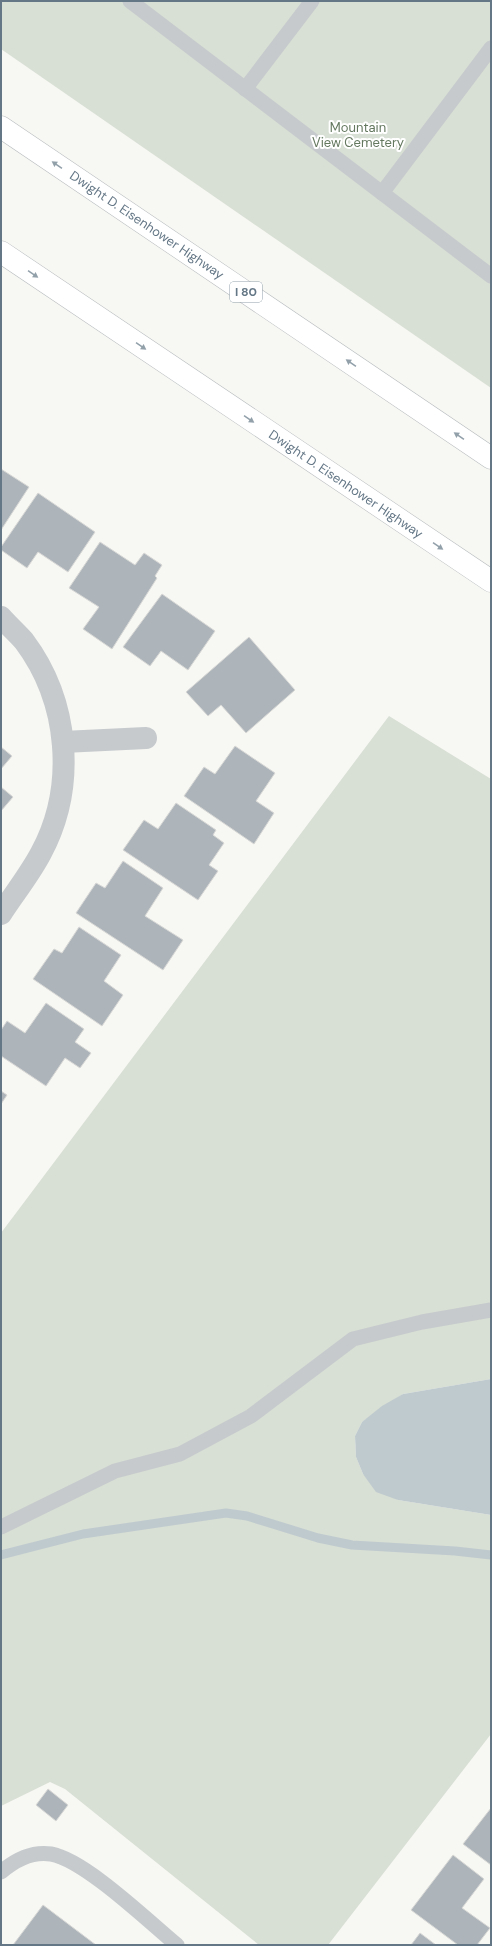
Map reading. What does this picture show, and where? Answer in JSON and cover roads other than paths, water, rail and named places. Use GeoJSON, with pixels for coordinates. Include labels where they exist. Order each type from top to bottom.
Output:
{"type":"FeatureCollection","features":[{"type":"Feature","properties":{"kind":"highway","name":"Dwight D. Eisenhower Highway"},"geometry":{"type":"LineString","coordinates":[[1,127],[491,458]]}},
{"type":"Feature","properties":{"kind":"highway","name":"Dwight D. Eisenhower Highway"},"geometry":{"type":"LineString","coordinates":[[1,252],[491,581]]}},
{"type":"Feature","properties":{"kind":"street"},"geometry":{"type":"LineString","coordinates":[[1,617],[24,641],[43,672],[56,705],[63,742],[63,781],[56,817],[41,853],[1,914]]}},
{"type":"Feature","properties":{"kind":"street"},"geometry":{"type":"LineString","coordinates":[[63,742],[146,738]]}},
{"type":"Feature","properties":{"kind":"lane"},"geometry":{"type":"LineString","coordinates":[[130,1],[491,276]]}},
{"type":"Feature","properties":{"kind":"lane"},"geometry":{"type":"LineString","coordinates":[[245,89],[312,1]]}},
{"type":"Feature","properties":{"kind":"lane"},"geometry":{"type":"LineString","coordinates":[[382,193],[491,48]]}},
{"type":"Feature","properties":{"kind":"lane"},"geometry":{"type":"LineString","coordinates":[[1,1527],[115,1471],[180,1454],[251,1416],[353,1340],[422,1322],[491,1310]]}},
{"type":"Feature","properties":{"kind":"lane"},"geometry":{"type":"LineString","coordinates":[[1,1872],[13,1862],[29,1855],[51,1854],[73,1862],[111,1889],[177,1945]]}},
{"type":"Feature","properties":{"kind":"waterway"},"geometry":{"type":"LineString","coordinates":[[1,1555],[83,1534],[226,1513],[247,1516],[318,1538],[352,1545],[455,1551],[491,1555]]}},
{"type":"Feature","properties":{"kind":"park label","name":"Mountain View Cemetery"},"geometry":{"type":"Point","coordinates":[358,134]}}]}
